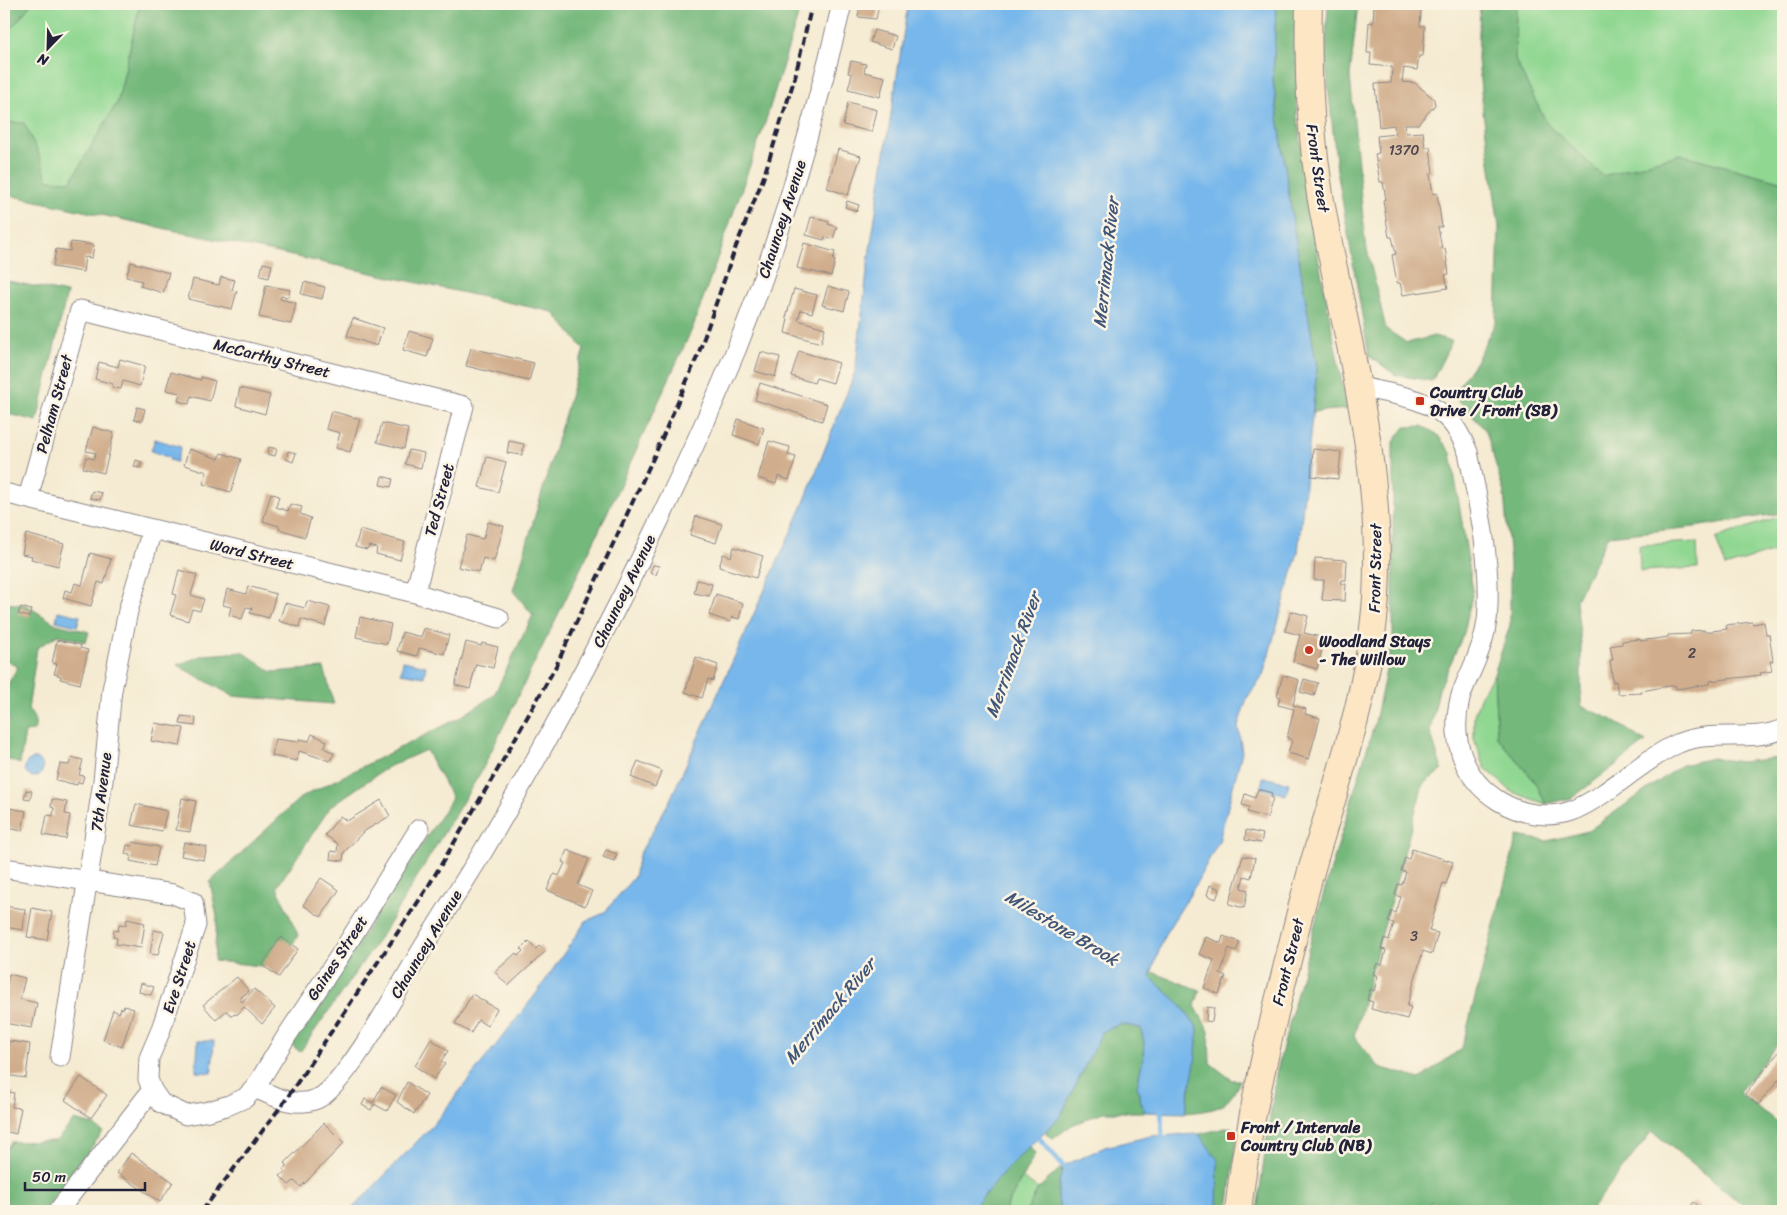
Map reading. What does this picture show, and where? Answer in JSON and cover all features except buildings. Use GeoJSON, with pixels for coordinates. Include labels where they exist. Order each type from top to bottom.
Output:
{"type":"FeatureCollection","features":[{"type":"Feature","properties":{"kind":"main road","name":"Front Street"},"geometry":{"type":"LineString","coordinates":[[1238,1211],[1252,1114],[1266,1047],[1313,865],[1353,726],[1371,649],[1376,595],[1377,536],[1371,460],[1360,387],[1315,158],[1309,82],[1309,4]]}},
{"type":"Feature","properties":{"kind":"street","name":"Chauncey Avenue"},"geometry":{"type":"LineString","coordinates":[[255,1088],[285,1101],[302,1103],[320,1098],[333,1087],[384,1012],[482,853],[565,706],[618,606],[691,453],[736,350],[774,245],[808,138],[824,83],[842,4]]}},
{"type":"Feature","properties":{"kind":"street","name":"McCarthy Street"},"geometry":{"type":"LineString","coordinates":[[80,310],[464,406]]}},
{"type":"Feature","properties":{"kind":"street","name":"Pelham Street"},"geometry":{"type":"LineString","coordinates":[[28,498],[80,310]]}},
{"type":"Feature","properties":{"kind":"street"},"geometry":{"type":"LineString","coordinates":[[1360,387],[1408,398],[1432,408],[1449,420],[1460,435],[1468,452],[1488,566],[1488,619],[1484,638],[1461,697],[1457,715],[1457,732],[1464,764],[1473,778],[1497,800],[1522,812],[1554,815],[1570,812],[1585,806],[1659,754],[1678,744],[1694,738],[1761,734],[1783,729]]}},
{"type":"Feature","properties":{"kind":"street","name":"Ted Street"},"geometry":{"type":"LineString","coordinates":[[415,593],[464,406]]}},
{"type":"Feature","properties":{"kind":"street","name":"Ward Street"},"geometry":{"type":"LineString","coordinates":[[4,493],[415,593],[498,618]]}},
{"type":"Feature","properties":{"kind":"street","name":"7th Avenue"},"geometry":{"type":"LineString","coordinates":[[60,1057],[89,880],[103,781],[112,690],[128,611],[152,530]]}},
{"type":"Feature","properties":{"kind":"street","name":"Gaines Street"},"geometry":{"type":"LineString","coordinates":[[255,1088],[419,829]]}},
{"type":"Feature","properties":{"kind":"street","name":"Eve Street"},"geometry":{"type":"LineString","coordinates":[[4,868],[173,894],[193,902],[196,925],[160,1032],[149,1058],[148,1079],[152,1090]]}},
{"type":"Feature","properties":{"kind":"street"},"geometry":{"type":"LineString","coordinates":[[58,1211],[152,1090],[161,1103],[186,1115],[229,1105],[245,1098],[255,1088]]}},
{"type":"Feature","properties":{"kind":"green space"},"geometry":{"type":"Polygon","coordinates":[[[4,4],[31,4],[4,38],[4,4]]]}},
{"type":"Feature","properties":{"kind":"green space"},"geometry":{"type":"Polygon","coordinates":[[[31,4],[140,4],[118,101],[71,181],[47,180],[38,152],[24,124],[4,122],[4,38],[31,4]]]}},
{"type":"Feature","properties":{"kind":"green space"},"geometry":{"type":"Polygon","coordinates":[[[140,4],[800,4],[765,123],[693,327],[595,539],[482,770],[383,933],[300,1052],[292,1045],[452,798],[426,750],[388,767],[331,806],[277,887],[298,935],[280,968],[214,961],[217,917],[210,882],[300,798],[459,718],[494,695],[533,615],[513,591],[584,349],[553,312],[4,194],[4,122],[24,123],[38,152],[48,180],[71,181],[118,101],[140,4]]]}},
{"type":"Feature","properties":{"kind":"green space"},"geometry":{"type":"Polygon","coordinates":[[[1276,4],[1296,4],[1297,116],[1318,256],[1347,409],[1313,412],[1317,368],[1293,224],[1273,80],[1276,4]]]}},
{"type":"Feature","properties":{"kind":"green space"},"geometry":{"type":"Polygon","coordinates":[[[1328,4],[1358,4],[1350,76],[1365,241],[1386,329],[1407,343],[1434,336],[1452,341],[1432,381],[1396,375],[1369,356],[1337,170],[1325,57],[1328,4]]]}},
{"type":"Feature","properties":{"kind":"green space"},"geometry":{"type":"Polygon","coordinates":[[[1480,4],[1516,4],[1515,60],[1547,124],[1603,176],[1680,154],[1783,182],[1783,513],[1694,527],[1608,536],[1576,600],[1581,644],[1581,706],[1611,719],[1646,742],[1572,798],[1546,804],[1533,779],[1497,737],[1494,674],[1510,625],[1510,563],[1504,493],[1486,431],[1453,394],[1477,360],[1496,321],[1499,227],[1483,112],[1478,59],[1480,4]]]}},
{"type":"Feature","properties":{"kind":"green space"},"geometry":{"type":"Polygon","coordinates":[[[1516,4],[1783,4],[1783,182],[1680,154],[1603,176],[1547,124],[1515,60],[1516,4]]]}},
{"type":"Feature","properties":{"kind":"green space"},"geometry":{"type":"Polygon","coordinates":[[[4,280],[67,293],[37,421],[4,413],[4,280]]]}},
{"type":"Feature","properties":{"kind":"green space"},"geometry":{"type":"Polygon","coordinates":[[[1422,426],[1437,434],[1451,453],[1473,591],[1464,633],[1439,689],[1430,731],[1442,770],[1423,784],[1354,1036],[1379,1067],[1420,1079],[1462,1048],[1517,836],[1547,841],[1588,831],[1682,765],[1712,758],[1741,762],[1777,758],[1783,755],[1783,1038],[1739,1092],[1783,1127],[1783,1211],[1750,1211],[1652,1131],[1590,1211],[1451,1211],[1431,1202],[1427,1211],[1257,1211],[1276,1074],[1317,916],[1375,722],[1393,638],[1393,443],[1405,427],[1422,426]]]}},
{"type":"Feature","properties":{"kind":"green space"},"geometry":{"type":"Polygon","coordinates":[[[1781,516],[1783,523],[1783,548],[1725,567],[1716,538],[1781,516]]]}},
{"type":"Feature","properties":{"kind":"green space"},"geometry":{"type":"Polygon","coordinates":[[[1697,542],[1698,568],[1640,571],[1639,545],[1697,542]]]}},
{"type":"Feature","properties":{"kind":"green space"},"geometry":{"type":"Polygon","coordinates":[[[4,603],[26,605],[56,624],[89,632],[86,642],[58,635],[37,648],[28,710],[34,719],[35,728],[34,731],[25,732],[20,764],[4,758],[4,726],[10,721],[3,704],[7,687],[18,667],[4,659],[4,603]]]}},
{"type":"Feature","properties":{"kind":"green space"},"geometry":{"type":"Polygon","coordinates":[[[243,652],[272,672],[324,668],[334,704],[233,696],[177,665],[204,655],[243,652]]]}},
{"type":"Feature","properties":{"kind":"green space"},"geometry":{"type":"Polygon","coordinates":[[[1494,674],[1497,737],[1533,779],[1546,804],[1512,792],[1485,768],[1474,739],[1474,715],[1481,695],[1494,674]]]}},
{"type":"Feature","properties":{"kind":"green space"},"geometry":{"type":"Polygon","coordinates":[[[1152,972],[1200,990],[1195,1006],[1209,1031],[1210,1063],[1232,1080],[1240,1080],[1231,1097],[1219,1107],[1205,1111],[1185,1113],[1195,1063],[1150,977],[1152,972]]]}},
{"type":"Feature","properties":{"kind":"green space"},"geometry":{"type":"Polygon","coordinates":[[[1120,1024],[1141,1028],[1145,1048],[1137,1087],[1144,1112],[1103,1112],[1072,1125],[1054,1138],[1047,1135],[1046,1131],[1060,1117],[1102,1032],[1120,1024]]]}},
{"type":"Feature","properties":{"kind":"green space"},"geometry":{"type":"Polygon","coordinates":[[[74,1120],[94,1125],[103,1132],[44,1211],[4,1211],[4,1153],[11,1142],[56,1141],[74,1120]]]}},
{"type":"Feature","properties":{"kind":"green space"},"geometry":{"type":"Polygon","coordinates":[[[1230,1127],[1238,1131],[1228,1211],[1217,1211],[1217,1161],[1199,1134],[1230,1127]]]}},
{"type":"Feature","properties":{"kind":"green space"},"geometry":{"type":"Polygon","coordinates":[[[1030,1146],[1035,1154],[1004,1211],[995,1211],[987,1207],[985,1211],[971,1211],[1007,1168],[1030,1146]]]}},
{"type":"Feature","properties":{"kind":"green space"},"geometry":{"type":"Polygon","coordinates":[[[1063,1166],[1058,1194],[1061,1211],[1027,1211],[1038,1189],[1063,1166]]]}},
{"type":"Feature","properties":{"kind":"green space"},"geometry":{"type":"Polygon","coordinates":[[[1022,1178],[1038,1189],[1027,1211],[1004,1211],[1022,1178]]]}},
{"type":"Feature","properties":{"kind":"water","name":"Merrimack River"},"geometry":{"type":"Polygon","coordinates":[[[908,4],[1276,4],[1273,81],[1293,224],[1317,368],[1298,552],[1263,675],[1247,698],[1238,726],[1242,752],[1219,841],[1191,893],[1165,934],[1150,977],[1180,1004],[1198,1028],[1195,1063],[1185,1113],[1144,1112],[1137,1087],[1145,1048],[1141,1028],[1120,1024],[1102,1032],[1060,1117],[1007,1168],[971,1211],[350,1211],[433,1125],[536,994],[586,921],[604,913],[634,877],[639,855],[670,800],[803,505],[855,372],[869,256],[908,4]]]}},
{"type":"Feature","properties":{"kind":"water"},"geometry":{"type":"Polygon","coordinates":[[[155,439],[181,447],[176,462],[151,451],[155,439]]]}},
{"type":"Feature","properties":{"kind":"water"},"geometry":{"type":"Polygon","coordinates":[[[58,611],[80,616],[77,626],[56,621],[58,611]]]}},
{"type":"Feature","properties":{"kind":"water"},"geometry":{"type":"Polygon","coordinates":[[[403,661],[426,666],[424,677],[401,673],[403,661]]]}},
{"type":"Feature","properties":{"kind":"water"},"geometry":{"type":"Polygon","coordinates":[[[34,759],[40,762],[43,768],[40,774],[34,777],[28,774],[25,768],[28,762],[34,759]]]}},
{"type":"Feature","properties":{"kind":"water"},"geometry":{"type":"Polygon","coordinates":[[[1263,777],[1289,783],[1286,795],[1261,788],[1263,777]]]}},
{"type":"Feature","properties":{"kind":"water"},"geometry":{"type":"Polygon","coordinates":[[[198,1041],[214,1041],[212,1073],[196,1072],[198,1041]]]}},
{"type":"Feature","properties":{"kind":"water"},"geometry":{"type":"Polygon","coordinates":[[[1199,1134],[1218,1160],[1217,1211],[1061,1211],[1058,1194],[1063,1166],[1105,1147],[1151,1136],[1199,1134]]]}},
{"type":"Feature","properties":{"kind":"waterway","name":"Milestone Brook"},"geometry":{"type":"LineString","coordinates":[[1161,1108],[1162,1142]]}},
{"type":"Feature","properties":{"kind":"waterway"},"geometry":{"type":"LineString","coordinates":[[1039,1138],[1063,1166]]}},
{"type":"Feature","properties":{"kind":"railway"},"geometry":{"type":"LineString","coordinates":[[202,1211],[285,1101],[426,890],[498,769],[556,666],[656,452],[698,355],[735,249],[763,179],[795,77],[812,4]]}},
{"type":"Feature","properties":{"kind":"place","name":"Country Club Drive / Front (SB)"},"geometry":{"type":"Point","coordinates":[1420,401]}},
{"type":"Feature","properties":{"kind":"place","name":"Woodland Stays - The Willow"},"geometry":{"type":"Point","coordinates":[1309,650]}},
{"type":"Feature","properties":{"kind":"place","name":"Front / Intervale Country Club (NB)"},"geometry":{"type":"Point","coordinates":[1231,1136]}}]}
